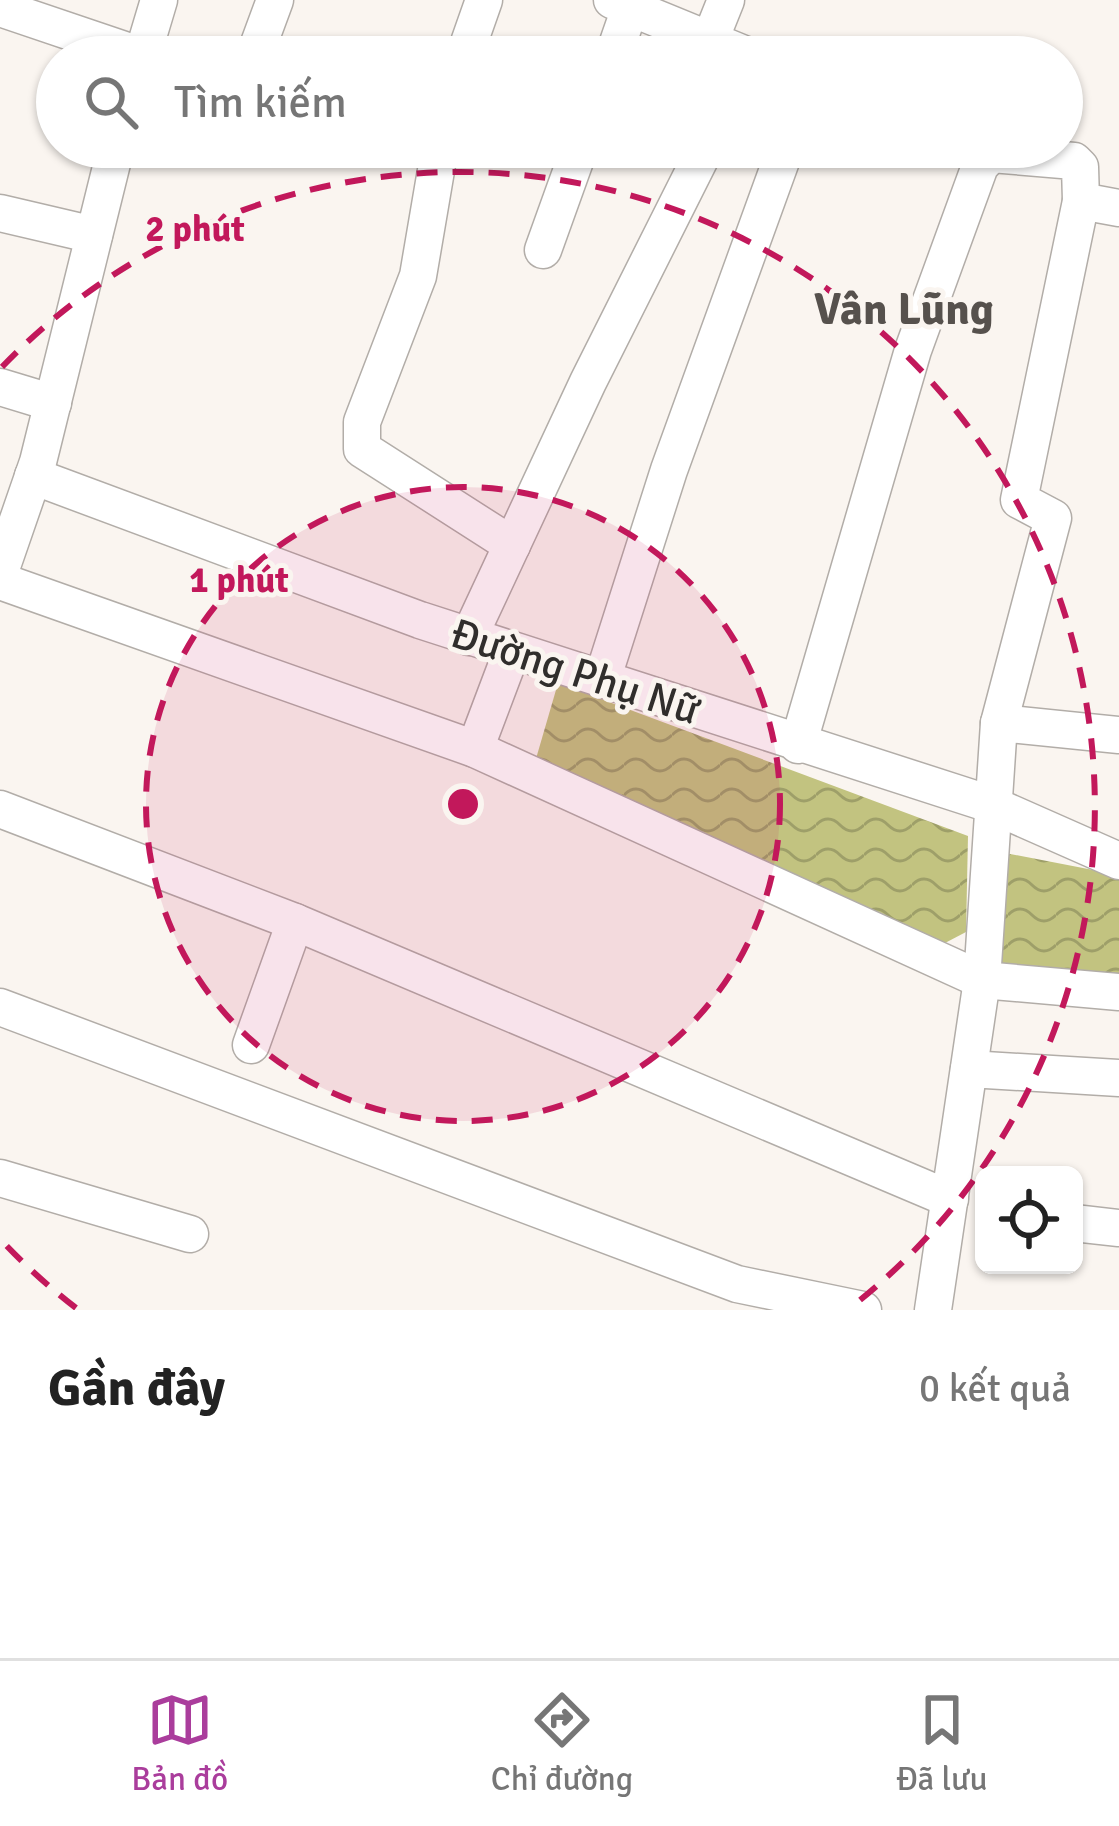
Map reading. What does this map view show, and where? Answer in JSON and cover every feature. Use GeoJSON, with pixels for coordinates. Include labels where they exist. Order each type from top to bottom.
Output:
{"type":"FeatureCollection","features":[{"type":"Feature","properties":{"kind":"street"},"geometry":{"type":"LineString","coordinates":[[148,36],[159,0]]}},
{"type":"Feature","properties":{"kind":"street"},"geometry":{"type":"LineString","coordinates":[[262,36],[275,0]]}},
{"type":"Feature","properties":{"kind":"street"},"geometry":{"type":"LineString","coordinates":[[471,36],[484,0]]}},
{"type":"Feature","properties":{"kind":"street"},"geometry":{"type":"LineString","coordinates":[[712,36],[726,0]]}},
{"type":"Feature","properties":{"kind":"street"},"geometry":{"type":"LineString","coordinates":[[616,36],[622,3],[700,36]]}},
{"type":"Feature","properties":{"kind":"street"},"geometry":{"type":"LineString","coordinates":[[0,8],[83,36]]}},
{"type":"Feature","properties":{"kind":"street"},"geometry":{"type":"LineString","coordinates":[[111,168],[33,476],[2,562],[475,749],[982,980],[1119,992]]}},
{"type":"Feature","properties":{"kind":"street"},"geometry":{"type":"LineString","coordinates":[[436,168],[418,276],[362,422],[362,448],[512,545]]}},
{"type":"Feature","properties":{"kind":"street"},"geometry":{"type":"LineString","coordinates":[[543,250],[572,168]]}},
{"type":"Feature","properties":{"kind":"street"},"geometry":{"type":"LineString","coordinates":[[469,637],[696,168]]}},
{"type":"Feature","properties":{"kind":"street"},"geometry":{"type":"LineString","coordinates":[[602,680],[676,449],[778,168]]}},
{"type":"Feature","properties":{"kind":"street"},"geometry":{"type":"LineString","coordinates":[[798,745],[913,350],[979,168]]}},
{"type":"Feature","properties":{"kind":"street"},"geometry":{"type":"LineString","coordinates":[[933,1310],[961,1208],[999,723],[1053,518],[1019,500],[1081,201],[1080,168]]}},
{"type":"Feature","properties":{"kind":"street"},"geometry":{"type":"LineString","coordinates":[[1081,201],[1119,208]]}},
{"type":"Feature","properties":{"kind":"street"},"geometry":{"type":"LineString","coordinates":[[0,213],[94,235]]}},
{"type":"Feature","properties":{"kind":"street"},"geometry":{"type":"LineString","coordinates":[[0,387],[52,404]]}},
{"type":"Feature","properties":{"kind":"street","name":"Đường Phụ Nữ"},"geometry":{"type":"LineString","coordinates":[[33,476],[469,637],[990,804],[1119,861]]}},
{"type":"Feature","properties":{"kind":"street"},"geometry":{"type":"LineString","coordinates":[[475,749],[512,651]]}},
{"type":"Feature","properties":{"kind":"street"},"geometry":{"type":"LineString","coordinates":[[999,723],[1119,735]]}},
{"type":"Feature","properties":{"kind":"street"},"geometry":{"type":"LineString","coordinates":[[0,809],[295,922],[961,1208]]}},
{"type":"Feature","properties":{"kind":"street"},"geometry":{"type":"LineString","coordinates":[[251,1045],[295,922]]}},
{"type":"Feature","properties":{"kind":"street"},"geometry":{"type":"LineString","coordinates":[[0,1007],[737,1284],[863,1310]]}},
{"type":"Feature","properties":{"kind":"street"},"geometry":{"type":"LineString","coordinates":[[969,1069],[1119,1078]]}},
{"type":"Feature","properties":{"kind":"street"},"geometry":{"type":"LineString","coordinates":[[0,1178],[190,1234]]}},
{"type":"Feature","properties":{"kind":"street"},"geometry":{"type":"LineString","coordinates":[[1083,1224],[1119,1228]]}},
{"type":"Feature","properties":{"kind":"water"},"geometry":{"type":"Polygon","coordinates":[[[558,683],[968,836],[966,932],[945,943],[589,805],[533,769],[558,683]]]}},
{"type":"Feature","properties":{"kind":"water"},"geometry":{"type":"Polygon","coordinates":[[[1005,853],[1119,875],[1119,985],[999,964],[1005,853]]]}},
{"type":"Feature","properties":{"kind":"district","name":"Vân Lũng"},"geometry":{"type":"Point","coordinates":[904,309]}}]}
